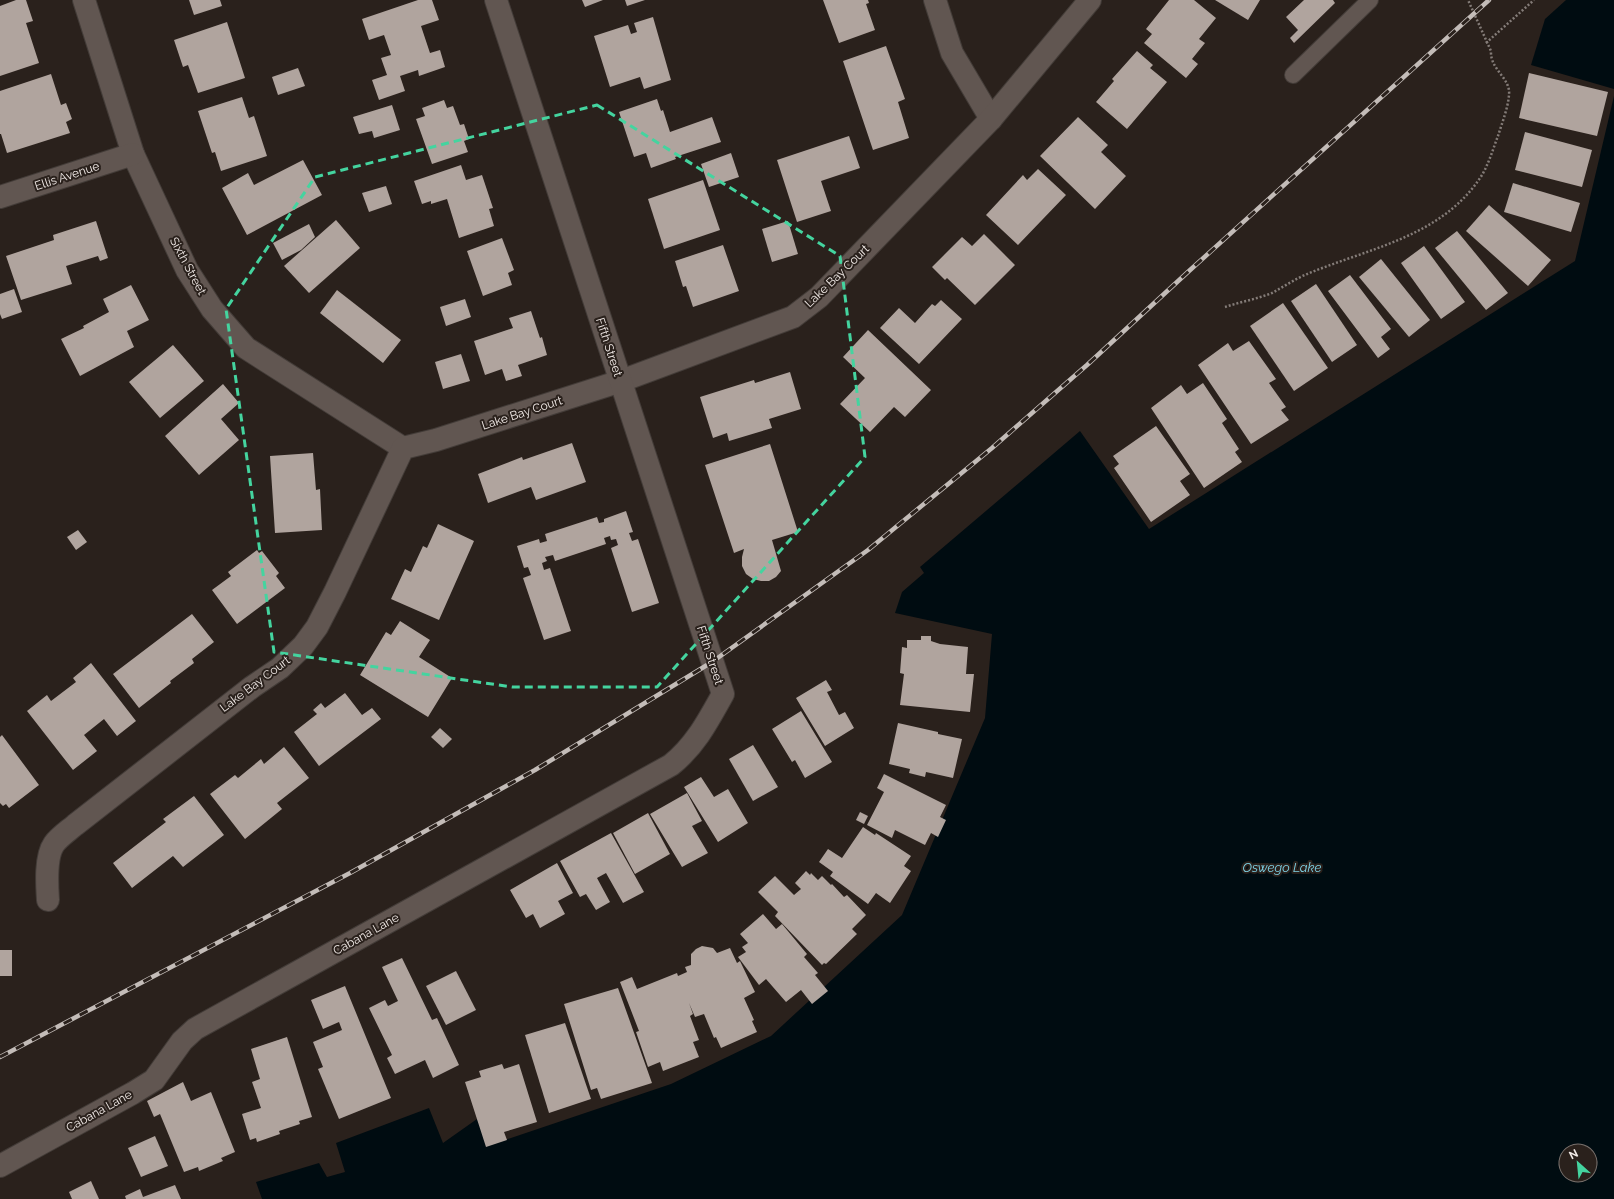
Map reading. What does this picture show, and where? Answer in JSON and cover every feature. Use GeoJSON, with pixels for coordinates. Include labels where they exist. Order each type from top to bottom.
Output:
{"type":"FeatureCollection","features":[{"type":"Feature","properties":{"kind":"street","name":"Sixth Street"},"geometry":{"type":"LineString","coordinates":[[84,0],[133,154],[187,270],[212,309],[246,348],[403,448]]}},
{"type":"Feature","properties":{"kind":"street","name":"Fifth Street"},"geometry":{"type":"LineString","coordinates":[[496,0],[722,694]]}},
{"type":"Feature","properties":{"kind":"street"},"geometry":{"type":"LineString","coordinates":[[935,0],[952,53],[991,119]]}},
{"type":"Feature","properties":{"kind":"street","name":"Lake Bay Court"},"geometry":{"type":"LineString","coordinates":[[48,900],[46,883],[50,851],[54,844],[75,825],[252,687],[280,668],[303,646],[317,627],[335,592],[403,448],[436,440],[621,381],[793,317],[819,297],[991,119],[1090,0]]}},
{"type":"Feature","properties":{"kind":"street","name":"Ellis Avenue"},"geometry":{"type":"LineString","coordinates":[[0,198],[133,154]]}},
{"type":"Feature","properties":{"kind":"street","name":"Cabana Lane"},"geometry":{"type":"LineString","coordinates":[[0,1166],[154,1080],[182,1041],[195,1029],[671,765],[692,746],[704,728],[722,694]]}},
{"type":"Feature","properties":{"kind":"lane"},"geometry":{"type":"LineString","coordinates":[[1293,75],[1370,0]]}},
{"type":"Feature","properties":{"kind":"path"},"geometry":{"type":"LineString","coordinates":[[1225,307],[1270,293],[1311,272],[1375,250],[1424,228],[1449,212],[1467,196],[1483,174],[1492,154],[1510,94],[1506,82],[1491,59],[1491,51],[1486,43],[1468,0]]}},
{"type":"Feature","properties":{"kind":"path"},"geometry":{"type":"LineString","coordinates":[[1486,43],[1534,0]]}},
{"type":"Feature","properties":{"kind":"highlighted area"},"geometry":{"type":"Polygon","coordinates":[[[597,105],[840,256],[865,457],[657,687],[512,687],[274,652],[226,309],[315,177],[597,105]]]}},
{"type":"Feature","properties":{"kind":"water"},"geometry":{"type":"Polygon","coordinates":[[[1566,0],[1614,0],[1614,89],[1531,65],[1545,19],[1566,0]]]}},
{"type":"Feature","properties":{"kind":"water","name":"Oswego Lake"},"geometry":{"type":"Polygon","coordinates":[[[1614,96],[1614,1199],[262,1199],[256,1182],[319,1163],[327,1177],[345,1172],[336,1143],[429,1108],[443,1143],[477,1119],[490,1145],[671,1084],[771,1036],[902,915],[985,718],[992,634],[895,613],[902,592],[924,573],[920,567],[1080,431],[1149,529],[1575,261],[1614,96]]]}},
{"type":"Feature","properties":{"kind":"building"},"geometry":{"type":"Polygon","coordinates":[[[16,0],[26,0],[33,21],[26,23],[39,63],[0,76],[0,6],[16,0]]]}},
{"type":"Feature","properties":{"kind":"building"},"geometry":{"type":"Polygon","coordinates":[[[189,0],[220,0],[222,6],[194,15],[189,0]]]}},
{"type":"Feature","properties":{"kind":"building"},"geometry":{"type":"Polygon","coordinates":[[[418,0],[432,0],[439,20],[421,26],[430,53],[440,50],[445,67],[419,76],[418,70],[400,76],[405,91],[379,100],[372,80],[387,75],[381,58],[391,55],[384,35],[369,40],[362,19],[418,0]]]}},
{"type":"Feature","properties":{"kind":"building"},"geometry":{"type":"Polygon","coordinates":[[[582,0],[603,0],[585,7],[582,0]]]}},
{"type":"Feature","properties":{"kind":"building"},"geometry":{"type":"Polygon","coordinates":[[[625,0],[645,0],[627,6],[625,0]]]}},
{"type":"Feature","properties":{"kind":"building"},"geometry":{"type":"Polygon","coordinates":[[[823,0],[868,0],[869,3],[866,4],[875,30],[839,43],[823,0]]]}},
{"type":"Feature","properties":{"kind":"building"},"geometry":{"type":"Polygon","coordinates":[[[1169,0],[1194,0],[1216,18],[1199,39],[1205,43],[1192,59],[1198,64],[1186,78],[1144,43],[1152,34],[1146,29],[1169,0]]]}},
{"type":"Feature","properties":{"kind":"building"},"geometry":{"type":"Polygon","coordinates":[[[1215,0],[1260,0],[1248,20],[1215,0]]]}},
{"type":"Feature","properties":{"kind":"building"},"geometry":{"type":"Polygon","coordinates":[[[1304,0],[1333,0],[1335,3],[1294,43],[1290,38],[1298,30],[1286,17],[1304,0]]]}},
{"type":"Feature","properties":{"kind":"building"},"geometry":{"type":"Polygon","coordinates":[[[653,17],[671,80],[644,89],[640,77],[610,87],[594,36],[628,25],[631,34],[637,32],[634,23],[653,17]]]}},
{"type":"Feature","properties":{"kind":"building"},"geometry":{"type":"Polygon","coordinates":[[[227,22],[245,78],[198,93],[188,65],[183,67],[174,40],[227,22]]]}},
{"type":"Feature","properties":{"kind":"building"},"geometry":{"type":"Polygon","coordinates":[[[886,46],[905,99],[898,102],[909,138],[873,150],[843,61],[886,46]]]}},
{"type":"Feature","properties":{"kind":"building"},"geometry":{"type":"Polygon","coordinates":[[[1137,51],[1153,65],[1150,68],[1167,82],[1127,129],[1096,102],[1114,81],[1112,79],[1137,51]]]}},
{"type":"Feature","properties":{"kind":"building"},"geometry":{"type":"Polygon","coordinates":[[[298,68],[305,86],[278,95],[272,77],[298,68]]]}},
{"type":"Feature","properties":{"kind":"building"},"geometry":{"type":"Polygon","coordinates":[[[1529,73],[1608,92],[1597,136],[1519,118],[1529,73]]]}},
{"type":"Feature","properties":{"kind":"building"},"geometry":{"type":"Polygon","coordinates":[[[51,74],[61,105],[66,103],[72,119],[66,122],[70,133],[7,153],[0,134],[0,91],[51,74]]]}},
{"type":"Feature","properties":{"kind":"building"},"geometry":{"type":"Polygon","coordinates":[[[242,97],[249,118],[254,116],[267,156],[221,171],[215,152],[212,153],[198,111],[242,97]]]}},
{"type":"Feature","properties":{"kind":"building"},"geometry":{"type":"Polygon","coordinates":[[[657,99],[661,111],[663,110],[670,132],[712,117],[721,142],[675,157],[676,159],[651,168],[646,153],[634,157],[619,112],[657,99]]]}},
{"type":"Feature","properties":{"kind":"building"},"geometry":{"type":"Polygon","coordinates":[[[444,100],[447,108],[453,106],[460,125],[464,124],[469,139],[464,141],[468,152],[432,164],[416,119],[425,116],[422,108],[444,100]]]}},
{"type":"Feature","properties":{"kind":"building"},"geometry":{"type":"Polygon","coordinates":[[[392,105],[400,130],[374,138],[372,131],[359,134],[353,117],[392,105]]]}},
{"type":"Feature","properties":{"kind":"building"},"geometry":{"type":"Polygon","coordinates":[[[1078,117],[1108,145],[1101,152],[1126,176],[1095,209],[1040,156],[1078,117]]]}},
{"type":"Feature","properties":{"kind":"building"},"geometry":{"type":"Polygon","coordinates":[[[1525,132],[1592,150],[1582,187],[1515,170],[1525,132]]]}},
{"type":"Feature","properties":{"kind":"building"},"geometry":{"type":"Polygon","coordinates":[[[849,136],[860,168],[821,181],[831,211],[797,222],[777,160],[849,136]]]}},
{"type":"Feature","properties":{"kind":"building"},"geometry":{"type":"Polygon","coordinates":[[[731,153],[739,177],[709,187],[701,164],[731,153]]]}},
{"type":"Feature","properties":{"kind":"building"},"geometry":{"type":"Polygon","coordinates":[[[303,160],[322,195],[247,235],[222,188],[248,173],[254,185],[303,160]]]}},
{"type":"Feature","properties":{"kind":"building"},"geometry":{"type":"Polygon","coordinates":[[[461,165],[466,180],[482,175],[493,208],[489,209],[494,226],[459,238],[447,199],[431,204],[431,201],[422,204],[414,181],[461,165]]]}},
{"type":"Feature","properties":{"kind":"building"},"geometry":{"type":"Polygon","coordinates":[[[1038,169],[1066,195],[1018,245],[986,215],[1023,175],[1027,180],[1038,169]]]}},
{"type":"Feature","properties":{"kind":"building"},"geometry":{"type":"Polygon","coordinates":[[[703,180],[720,230],[664,249],[648,199],[703,180]]]}},
{"type":"Feature","properties":{"kind":"building"},"geometry":{"type":"Polygon","coordinates":[[[1513,183],[1580,203],[1571,232],[1504,212],[1513,183]]]}},
{"type":"Feature","properties":{"kind":"building"},"geometry":{"type":"Polygon","coordinates":[[[386,186],[392,204],[369,212],[362,193],[386,186]]]}},
{"type":"Feature","properties":{"kind":"building"},"geometry":{"type":"Polygon","coordinates":[[[1489,205],[1551,260],[1528,286],[1466,231],[1489,205]]]}},
{"type":"Feature","properties":{"kind":"building"},"geometry":{"type":"Polygon","coordinates":[[[336,220],[360,248],[309,293],[284,266],[336,220]]]}},
{"type":"Feature","properties":{"kind":"building"},"geometry":{"type":"Polygon","coordinates":[[[96,221],[108,258],[100,261],[98,256],[66,266],[72,284],[21,300],[6,256],[54,240],[53,235],[96,221]]]}},
{"type":"Feature","properties":{"kind":"building"},"geometry":{"type":"Polygon","coordinates":[[[788,221],[798,254],[772,262],[762,229],[788,221]]]}},
{"type":"Feature","properties":{"kind":"building"},"geometry":{"type":"Polygon","coordinates":[[[309,224],[315,237],[301,250],[282,260],[273,243],[309,224]]]}},
{"type":"Feature","properties":{"kind":"building"},"geometry":{"type":"Polygon","coordinates":[[[1457,231],[1508,293],[1486,310],[1435,248],[1457,231]]]}},
{"type":"Feature","properties":{"kind":"building"},"geometry":{"type":"Polygon","coordinates":[[[984,234],[1015,265],[975,305],[947,278],[945,280],[932,267],[962,237],[972,246],[984,234]]]}},
{"type":"Feature","properties":{"kind":"building"},"geometry":{"type":"Polygon","coordinates":[[[502,238],[514,270],[508,273],[512,285],[483,296],[467,251],[502,238]]]}},
{"type":"Feature","properties":{"kind":"building"},"geometry":{"type":"Polygon","coordinates":[[[723,245],[739,291],[693,307],[686,286],[683,287],[675,261],[723,245]]]}},
{"type":"Feature","properties":{"kind":"building"},"geometry":{"type":"Polygon","coordinates":[[[1424,246],[1465,302],[1441,319],[1401,263],[1424,246]]]}},
{"type":"Feature","properties":{"kind":"building"},"geometry":{"type":"Polygon","coordinates":[[[1381,259],[1430,320],[1409,337],[1359,277],[1381,259]]]}},
{"type":"Feature","properties":{"kind":"building"},"geometry":{"type":"Polygon","coordinates":[[[1350,275],[1391,329],[1381,337],[1390,349],[1378,358],[1328,291],[1350,275]]]}},
{"type":"Feature","properties":{"kind":"building"},"geometry":{"type":"Polygon","coordinates":[[[1316,284],[1357,345],[1332,362],[1291,301],[1316,284]]]}},
{"type":"Feature","properties":{"kind":"building"},"geometry":{"type":"Polygon","coordinates":[[[131,285],[149,320],[127,331],[134,347],[80,376],[61,339],[84,328],[83,326],[109,312],[103,299],[131,285]]]}},
{"type":"Feature","properties":{"kind":"building"},"geometry":{"type":"Polygon","coordinates":[[[14,289],[22,312],[2,319],[0,314],[0,294],[14,289]]]}},
{"type":"Feature","properties":{"kind":"building"},"geometry":{"type":"Polygon","coordinates":[[[337,290],[401,340],[383,363],[320,313],[337,290]]]}},
{"type":"Feature","properties":{"kind":"building"},"geometry":{"type":"Polygon","coordinates":[[[465,299],[471,317],[446,326],[440,307],[465,299]]]}},
{"type":"Feature","properties":{"kind":"building"},"geometry":{"type":"Polygon","coordinates":[[[941,300],[962,319],[919,364],[880,328],[899,308],[915,323],[932,304],[935,306],[941,300]]]}},
{"type":"Feature","properties":{"kind":"building"},"geometry":{"type":"Polygon","coordinates":[[[1283,303],[1328,368],[1294,391],[1250,326],[1283,303]]]}},
{"type":"Feature","properties":{"kind":"building"},"geometry":{"type":"Polygon","coordinates":[[[531,311],[540,338],[542,337],[547,355],[518,365],[522,376],[506,381],[502,369],[485,375],[474,341],[513,328],[509,318],[531,311]]]}},
{"type":"Feature","properties":{"kind":"building"},"geometry":{"type":"Polygon","coordinates":[[[868,330],[931,390],[905,417],[894,407],[870,432],[840,404],[865,378],[843,357],[868,330]]]}},
{"type":"Feature","properties":{"kind":"building"},"geometry":{"type":"Polygon","coordinates":[[[1249,341],[1276,379],[1269,383],[1286,407],[1281,410],[1289,420],[1251,444],[1198,365],[1228,343],[1233,351],[1249,341]]]}},
{"type":"Feature","properties":{"kind":"building"},"geometry":{"type":"Polygon","coordinates":[[[173,345],[204,381],[160,418],[129,382],[173,345]]]}},
{"type":"Feature","properties":{"kind":"building"},"geometry":{"type":"Polygon","coordinates":[[[461,354],[470,381],[443,389],[435,362],[461,354]]]}},
{"type":"Feature","properties":{"kind":"building"},"geometry":{"type":"Polygon","coordinates":[[[790,372],[801,409],[769,419],[772,428],[729,441],[727,433],[713,438],[700,397],[754,380],[755,383],[790,372]]]}},
{"type":"Feature","properties":{"kind":"building"},"geometry":{"type":"Polygon","coordinates":[[[1203,383],[1227,419],[1222,423],[1239,449],[1235,452],[1242,462],[1204,488],[1151,408],[1181,385],[1187,394],[1203,383]]]}},
{"type":"Feature","properties":{"kind":"building"},"geometry":{"type":"Polygon","coordinates":[[[223,384],[239,403],[221,419],[239,440],[199,475],[165,436],[223,384]]]}},
{"type":"Feature","properties":{"kind":"building"},"geometry":{"type":"Polygon","coordinates":[[[1156,426],[1190,474],[1180,481],[1190,495],[1151,522],[1114,468],[1119,464],[1113,456],[1156,426]]]}},
{"type":"Feature","properties":{"kind":"building"},"geometry":{"type":"Polygon","coordinates":[[[572,443],[586,482],[536,500],[531,487],[488,503],[478,474],[522,457],[523,460],[572,443]]]}},
{"type":"Feature","properties":{"kind":"building"},"geometry":{"type":"Polygon","coordinates":[[[770,444],[798,532],[772,540],[781,571],[776,577],[769,581],[761,581],[753,579],[746,574],[742,566],[744,549],[734,553],[705,465],[770,444]]]}},
{"type":"Feature","properties":{"kind":"building"},"geometry":{"type":"Polygon","coordinates":[[[313,453],[316,490],[320,489],[322,530],[275,533],[270,456],[313,453]]]}},
{"type":"Feature","properties":{"kind":"building"},"geometry":{"type":"Polygon","coordinates":[[[626,511],[633,532],[629,533],[632,541],[638,539],[659,603],[632,612],[611,548],[618,545],[616,539],[611,540],[610,536],[604,538],[606,544],[555,561],[553,555],[545,557],[547,561],[542,563],[544,570],[550,568],[571,631],[544,640],[523,578],[531,575],[528,567],[524,568],[517,546],[539,539],[540,543],[547,541],[545,534],[597,517],[599,523],[604,522],[604,519],[626,511]]]}},
{"type":"Feature","properties":{"kind":"building"},"geometry":{"type":"Polygon","coordinates":[[[438,524],[474,541],[439,620],[391,599],[405,569],[411,572],[423,546],[427,548],[438,524]]]}},
{"type":"Feature","properties":{"kind":"building"},"geometry":{"type":"Polygon","coordinates":[[[78,530],[87,542],[76,550],[67,537],[78,530]]]}},
{"type":"Feature","properties":{"kind":"building"},"geometry":{"type":"Polygon","coordinates":[[[257,550],[259,553],[262,551],[279,573],[276,576],[285,588],[237,624],[212,590],[231,576],[228,572],[257,550]]]}},
{"type":"Feature","properties":{"kind":"building"},"geometry":{"type":"Polygon","coordinates":[[[192,614],[214,642],[192,659],[194,663],[170,681],[171,683],[139,708],[113,674],[192,614]]]}},
{"type":"Feature","properties":{"kind":"building"},"geometry":{"type":"Polygon","coordinates":[[[400,621],[430,640],[419,657],[452,678],[428,717],[360,675],[386,632],[391,635],[400,621]]]}},
{"type":"Feature","properties":{"kind":"building"},"geometry":{"type":"Polygon","coordinates":[[[921,636],[931,636],[931,641],[940,644],[968,647],[966,674],[974,674],[970,712],[900,705],[904,674],[900,673],[902,647],[907,648],[907,640],[921,640],[921,636]]]}},
{"type":"Feature","properties":{"kind":"building"},"geometry":{"type":"Polygon","coordinates":[[[91,663],[136,721],[117,736],[104,719],[84,735],[97,751],[73,770],[27,711],[47,695],[51,701],[76,682],[73,678],[91,663]]]}},
{"type":"Feature","properties":{"kind":"building"},"geometry":{"type":"Polygon","coordinates":[[[826,680],[832,690],[827,692],[839,715],[845,712],[854,728],[825,746],[796,698],[826,680]]]}},
{"type":"Feature","properties":{"kind":"building"},"geometry":{"type":"Polygon","coordinates":[[[345,693],[362,715],[372,708],[381,719],[319,766],[294,732],[317,714],[313,710],[321,703],[325,708],[345,693]]]}},
{"type":"Feature","properties":{"kind":"building"},"geometry":{"type":"Polygon","coordinates":[[[801,711],[832,762],[805,778],[795,760],[792,762],[772,729],[801,711]]]}},
{"type":"Feature","properties":{"kind":"building"},"geometry":{"type":"Polygon","coordinates":[[[898,723],[962,739],[953,778],[926,772],[925,777],[909,773],[910,769],[889,764],[898,723]]]}},
{"type":"Feature","properties":{"kind":"building"},"geometry":{"type":"Polygon","coordinates":[[[440,728],[452,739],[443,748],[431,737],[440,728]]]}},
{"type":"Feature","properties":{"kind":"building"},"geometry":{"type":"Polygon","coordinates":[[[2,735],[39,785],[9,808],[6,804],[3,806],[0,803],[0,737],[2,735]]]}},
{"type":"Feature","properties":{"kind":"building"},"geometry":{"type":"Polygon","coordinates":[[[753,745],[778,787],[753,801],[729,759],[753,745]]]}},
{"type":"Feature","properties":{"kind":"building"},"geometry":{"type":"Polygon","coordinates":[[[284,747],[309,778],[277,803],[282,809],[245,839],[210,794],[235,775],[238,778],[261,759],[264,764],[284,747]]]}},
{"type":"Feature","properties":{"kind":"building"},"geometry":{"type":"Polygon","coordinates":[[[884,774],[946,805],[940,817],[946,820],[938,837],[931,833],[925,845],[895,830],[892,838],[867,825],[884,792],[877,788],[884,774]]]}},
{"type":"Feature","properties":{"kind":"building"},"geometry":{"type":"Polygon","coordinates":[[[701,777],[714,797],[728,789],[748,823],[718,842],[684,787],[701,777]]]}},
{"type":"Feature","properties":{"kind":"building"},"geometry":{"type":"Polygon","coordinates":[[[687,793],[702,821],[692,826],[708,853],[682,867],[650,814],[687,793]]]}},
{"type":"Feature","properties":{"kind":"building"},"geometry":{"type":"Polygon","coordinates":[[[194,796],[224,835],[183,867],[173,856],[132,888],[113,863],[166,822],[163,819],[194,796]]]}},
{"type":"Feature","properties":{"kind":"building"},"geometry":{"type":"Polygon","coordinates":[[[860,812],[868,816],[864,824],[856,820],[860,812]]]}},
{"type":"Feature","properties":{"kind":"building"},"geometry":{"type":"Polygon","coordinates":[[[648,813],[670,854],[635,874],[613,833],[648,813]]]}},
{"type":"Feature","properties":{"kind":"building"},"geometry":{"type":"Polygon","coordinates":[[[863,827],[875,835],[876,833],[911,856],[904,866],[911,871],[890,903],[876,893],[868,904],[830,876],[833,872],[819,862],[828,849],[842,858],[863,827]]]}},
{"type":"Feature","properties":{"kind":"building"},"geometry":{"type":"Polygon","coordinates":[[[611,833],[644,892],[623,903],[606,873],[597,878],[610,902],[596,910],[586,894],[580,897],[560,861],[611,833]]]}},
{"type":"Feature","properties":{"kind":"building"},"geometry":{"type":"Polygon","coordinates":[[[557,863],[573,893],[558,901],[565,914],[540,928],[533,914],[526,918],[510,890],[557,863]]]}},
{"type":"Feature","properties":{"kind":"building"},"geometry":{"type":"Polygon","coordinates":[[[806,871],[810,875],[811,873],[818,880],[822,876],[844,897],[847,895],[866,915],[852,929],[857,934],[826,964],[824,963],[822,965],[775,916],[778,912],[758,892],[775,876],[794,895],[801,889],[795,883],[806,871]]]}},
{"type":"Feature","properties":{"kind":"building"},"geometry":{"type":"Polygon","coordinates":[[[763,914],[776,929],[782,924],[807,954],[804,957],[818,973],[815,975],[828,991],[812,1004],[801,990],[786,1002],[766,979],[759,985],[738,957],[746,952],[742,947],[748,943],[740,934],[763,914]]]}},
{"type":"Feature","properties":{"kind":"building"},"geometry":{"type":"Polygon","coordinates":[[[702,946],[713,948],[717,953],[730,948],[737,963],[740,961],[755,992],[744,998],[754,1020],[752,1021],[757,1032],[721,1048],[716,1037],[714,1038],[704,1014],[695,1017],[689,1003],[693,1014],[690,1016],[699,1040],[693,1042],[699,1057],[663,1071],[660,1062],[648,1067],[636,1032],[639,1031],[620,982],[632,977],[637,989],[677,973],[678,976],[687,972],[685,967],[691,965],[691,954],[702,946]]]}},
{"type":"Feature","properties":{"kind":"building"},"geometry":{"type":"Polygon","coordinates":[[[0,950],[12,950],[12,976],[0,976],[0,950]]]}},
{"type":"Feature","properties":{"kind":"building"},"geometry":{"type":"Polygon","coordinates":[[[402,958],[432,1020],[437,1018],[459,1065],[433,1078],[425,1060],[395,1074],[387,1058],[392,1055],[369,1008],[385,1000],[388,1006],[398,1001],[382,967],[402,958]]]}},
{"type":"Feature","properties":{"kind":"building"},"geometry":{"type":"Polygon","coordinates":[[[456,971],[476,1010],[446,1025],[426,986],[456,971]]]}},
{"type":"Feature","properties":{"kind":"building"},"geometry":{"type":"Polygon","coordinates":[[[345,986],[391,1098],[339,1119],[318,1069],[323,1067],[313,1042],[342,1030],[339,1022],[323,1029],[311,1000],[345,986]]]}},
{"type":"Feature","properties":{"kind":"building"},"geometry":{"type":"Polygon","coordinates":[[[618,988],[652,1083],[601,1099],[597,1088],[591,1090],[564,1004],[618,988]]]}},
{"type":"Feature","properties":{"kind":"building"},"geometry":{"type":"Polygon","coordinates":[[[565,1023],[591,1099],[549,1113],[525,1035],[565,1023]]]}},
{"type":"Feature","properties":{"kind":"building"},"geometry":{"type":"Polygon","coordinates":[[[287,1037],[312,1117],[299,1121],[300,1124],[279,1131],[280,1134],[257,1142],[256,1138],[250,1140],[242,1114],[261,1108],[252,1082],[260,1079],[251,1049],[287,1037]]]}},
{"type":"Feature","properties":{"kind":"building"},"geometry":{"type":"Polygon","coordinates":[[[502,1064],[504,1069],[519,1064],[537,1122],[504,1132],[507,1140],[486,1147],[465,1082],[481,1077],[479,1071],[502,1064]]]}},
{"type":"Feature","properties":{"kind":"building"},"geometry":{"type":"Polygon","coordinates":[[[183,1082],[191,1101],[211,1092],[235,1152],[221,1158],[223,1161],[199,1171],[198,1167],[184,1172],[160,1114],[154,1117],[147,1101],[183,1082]]]}},
{"type":"Feature","properties":{"kind":"building"},"geometry":{"type":"Polygon","coordinates":[[[155,1136],[168,1166],[141,1177],[128,1148],[155,1136]]]}},
{"type":"Feature","properties":{"kind":"building"},"geometry":{"type":"Polygon","coordinates":[[[91,1181],[99,1199],[72,1199],[69,1192],[91,1181]]]}},
{"type":"Feature","properties":{"kind":"building"},"geometry":{"type":"Polygon","coordinates":[[[175,1185],[181,1199],[126,1199],[125,1196],[140,1189],[143,1197],[175,1185]]]}},
{"type":"Feature","properties":{"kind":"railway"},"geometry":{"type":"LineString","coordinates":[[0,1057],[350,873],[535,770],[712,662],[868,550],[992,448],[1087,365],[1489,0]]}}]}
